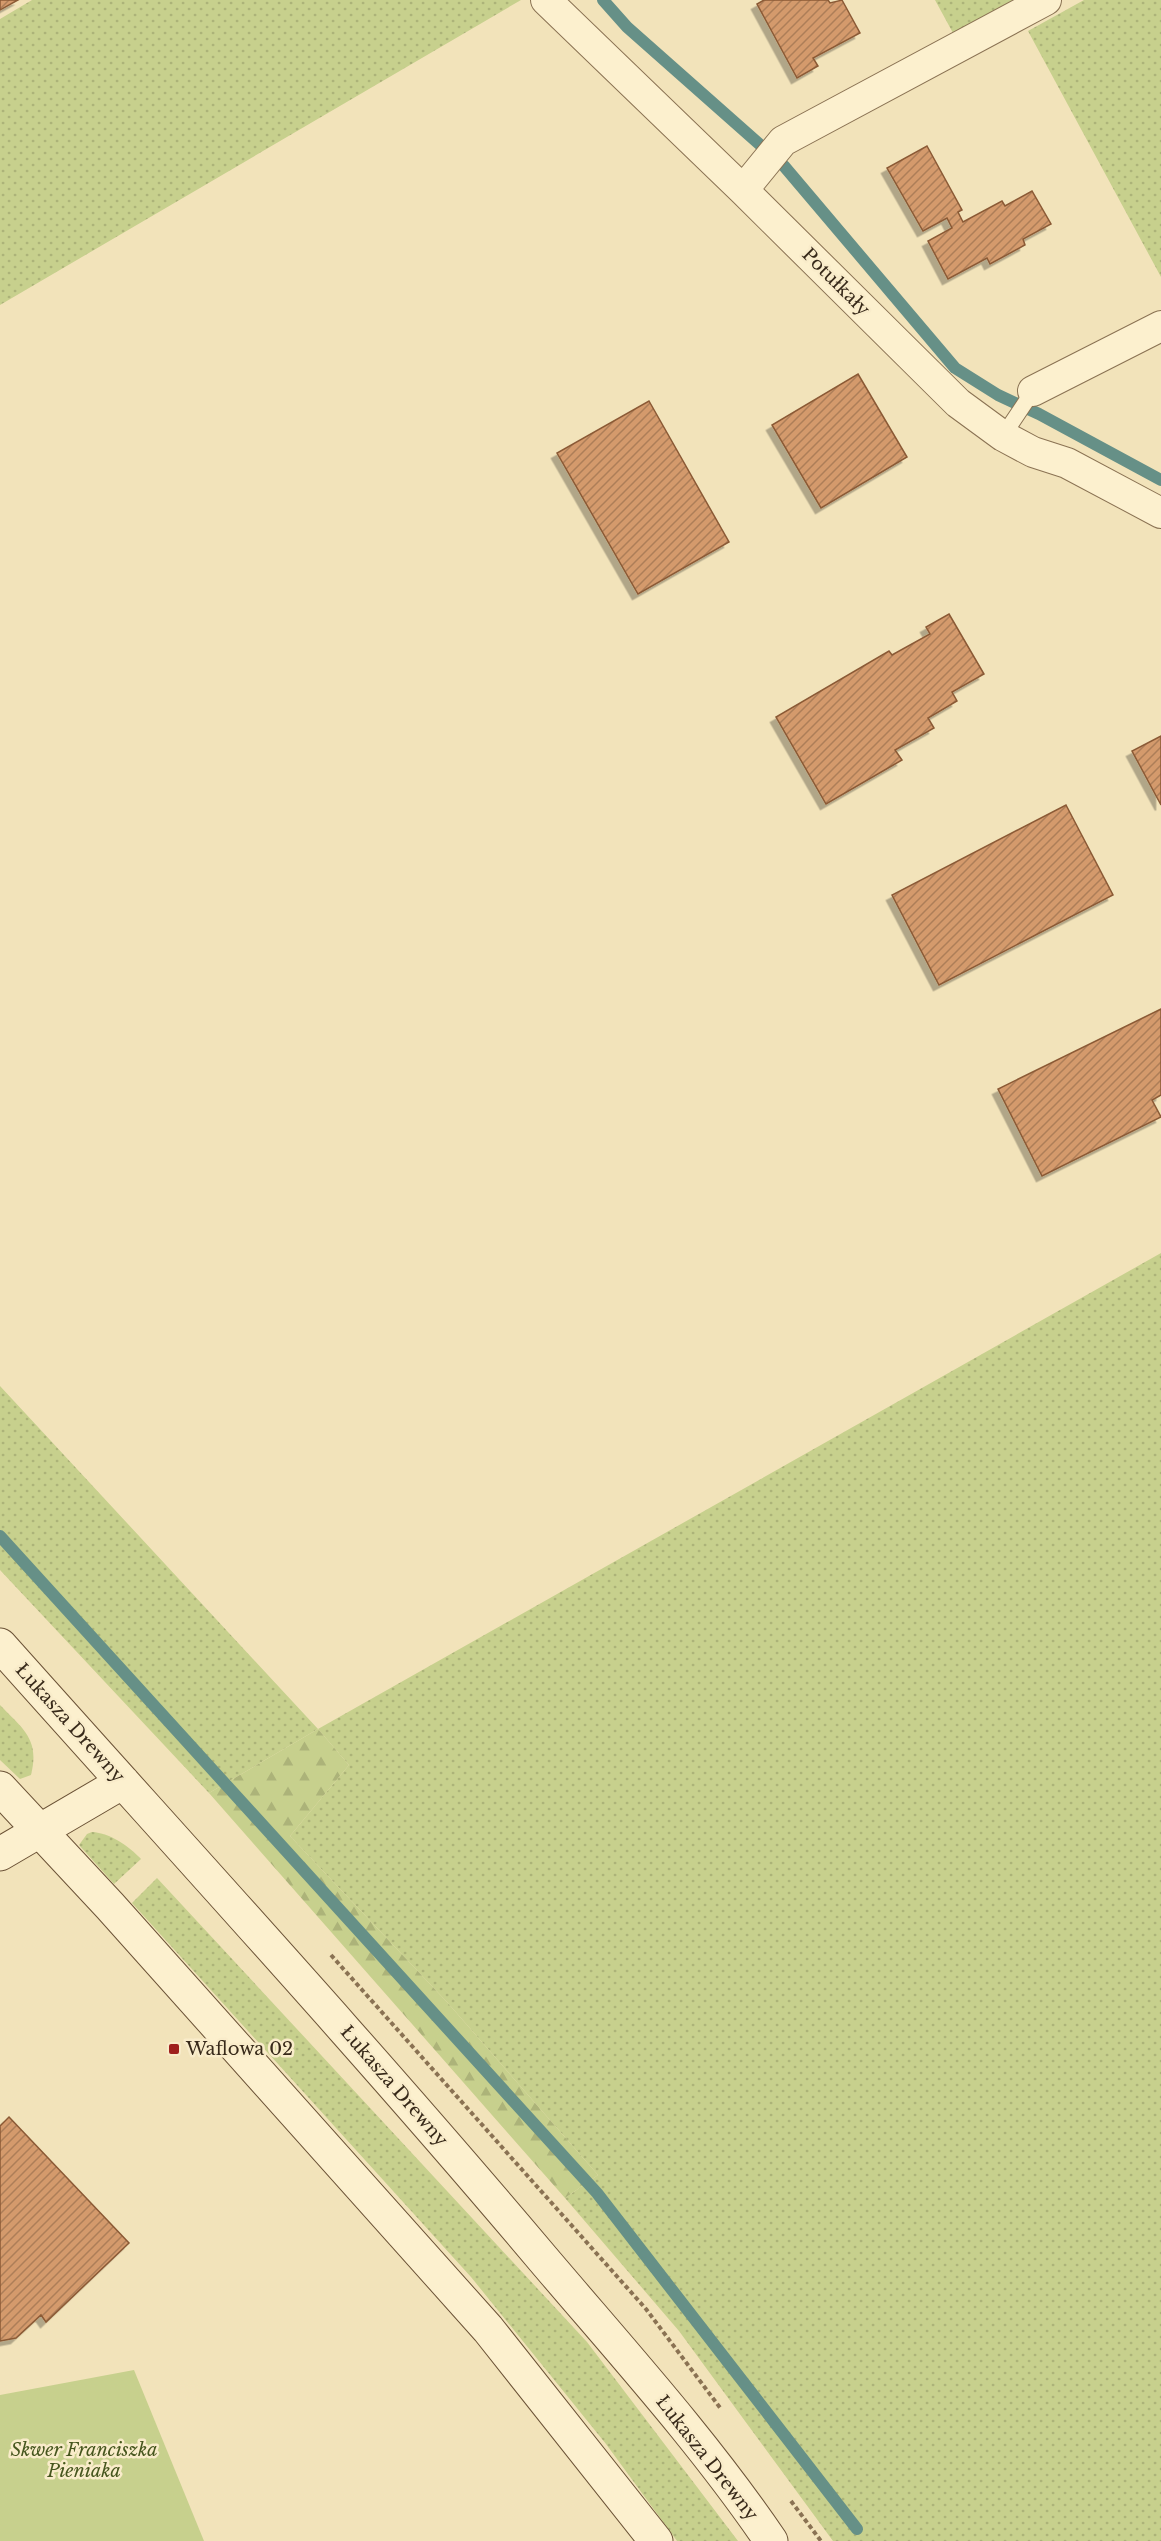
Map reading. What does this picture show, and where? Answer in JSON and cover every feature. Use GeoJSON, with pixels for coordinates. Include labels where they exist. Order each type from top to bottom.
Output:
{"type":"FeatureCollection","features":[{"type":"Feature","properties":{"kind":"main road","name":"Łukasza Drewny"},"geometry":{"type":"LineString","coordinates":[[0,1645],[180,1843],[454,2153],[682,2424],[771,2541]]}},
{"type":"Feature","properties":{"kind":"main road"},"geometry":{"type":"LineString","coordinates":[[0,1854],[39,1829],[123,1782]]}},
{"type":"Feature","properties":{"kind":"main road"},"geometry":{"type":"LineString","coordinates":[[0,1788],[110,1906],[488,2330],[657,2541]]}},
{"type":"Feature","properties":{"kind":"street","name":"Potułkały"},"geometry":{"type":"LineString","coordinates":[[546,0],[751,180],[958,403],[1008,429],[1032,452],[1067,463],[1161,513]]}},
{"type":"Feature","properties":{"kind":"street"},"geometry":{"type":"LineString","coordinates":[[751,180],[783,141],[1046,0]]}},
{"type":"Feature","properties":{"kind":"street"},"geometry":{"type":"LineString","coordinates":[[1033,391],[1161,326]]}},
{"type":"Feature","properties":{"kind":"lane"},"geometry":{"type":"LineString","coordinates":[[1008,429],[1033,391]]}},
{"type":"Feature","properties":{"kind":"green space"},"geometry":{"type":"Polygon","coordinates":[[[32,0],[521,0],[0,305],[0,19],[32,0]]]}},
{"type":"Feature","properties":{"kind":"green space"},"geometry":{"type":"Polygon","coordinates":[[[935,0],[1013,0],[953,33],[935,0]]]}},
{"type":"Feature","properties":{"kind":"green space"},"geometry":{"type":"Polygon","coordinates":[[[1084,0],[1161,0],[1161,277],[1028,31],[1084,0]]]}},
{"type":"Feature","properties":{"kind":"green space"},"geometry":{"type":"Polygon","coordinates":[[[1161,1253],[1161,2541],[833,2541],[679,2331],[565,2198],[598,2175],[447,2002],[290,1836],[349,1765],[318,1729],[1161,1253]]]}},
{"type":"Feature","properties":{"kind":"green space"},"geometry":{"type":"Polygon","coordinates":[[[0,1386],[318,1729],[209,1793],[0,1570],[0,1386]]]}},
{"type":"Feature","properties":{"kind":"green space"},"geometry":{"type":"Polygon","coordinates":[[[0,1705],[22,1728],[31,1743],[33,1763],[31,1775],[20,1779],[0,1760],[0,1705]]]}},
{"type":"Feature","properties":{"kind":"green space"},"geometry":{"type":"Polygon","coordinates":[[[318,1729],[349,1765],[290,1836],[447,2002],[598,2175],[565,2198],[209,1793],[318,1729]]]}},
{"type":"Feature","properties":{"kind":"green space"},"geometry":{"type":"Polygon","coordinates":[[[92,1832],[119,1841],[141,1859],[114,1884],[79,1845],[87,1834],[92,1832]]]}},
{"type":"Feature","properties":{"kind":"green space"},"geometry":{"type":"Polygon","coordinates":[[[157,1878],[587,2342],[738,2541],[677,2541],[606,2444],[471,2277],[132,1903],[157,1878]]]}},
{"type":"Feature","properties":{"kind":"green space","name":"Skwer Franciszka Pieniaka"},"geometry":{"type":"Polygon","coordinates":[[[134,2370],[204,2541],[0,2541],[0,2395],[134,2370]]]}},
{"type":"Feature","properties":{"kind":"building"},"geometry":{"type":"Polygon","coordinates":[[[0,0],[18,0],[0,10],[0,0]]]}},
{"type":"Feature","properties":{"kind":"building"},"geometry":{"type":"Polygon","coordinates":[[[764,0],[828,0],[830,3],[842,0],[860,33],[813,58],[818,66],[797,78],[757,4],[764,0]]]}},
{"type":"Feature","properties":{"kind":"building"},"geometry":{"type":"Polygon","coordinates":[[[927,146],[962,210],[958,212],[963,222],[1002,201],[1005,206],[1032,191],[1051,224],[1023,239],[1025,245],[990,264],[987,258],[948,279],[928,241],[952,228],[947,218],[923,231],[887,168],[927,146]]]}},
{"type":"Feature","properties":{"kind":"building"},"geometry":{"type":"Polygon","coordinates":[[[858,374],[907,457],[821,508],[772,425],[858,374]]]}},
{"type":"Feature","properties":{"kind":"building"},"geometry":{"type":"Polygon","coordinates":[[[649,401],[729,542],[638,594],[557,453],[649,401]]]}},
{"type":"Feature","properties":{"kind":"building"},"geometry":{"type":"Polygon","coordinates":[[[949,614],[984,674],[952,692],[957,701],[928,718],[934,728],[895,750],[902,760],[826,804],[776,717],[889,651],[892,655],[930,634],[926,627],[949,614]]]}},
{"type":"Feature","properties":{"kind":"building"},"geometry":{"type":"Polygon","coordinates":[[[1161,736],[1161,805],[1132,751],[1161,736]]]}},
{"type":"Feature","properties":{"kind":"building"},"geometry":{"type":"Polygon","coordinates":[[[1066,805],[1113,895],[939,985],[892,895],[1066,805]]]}},
{"type":"Feature","properties":{"kind":"building"},"geometry":{"type":"Polygon","coordinates":[[[1161,1009],[1161,1095],[1152,1100],[1161,1117],[1042,1176],[998,1089],[1161,1009]]]}},
{"type":"Feature","properties":{"kind":"building"},"geometry":{"type":"Polygon","coordinates":[[[9,2117],[129,2243],[46,2322],[41,2315],[16,2338],[0,2341],[0,2126],[9,2117]]]}},
{"type":"Feature","properties":{"kind":"waterway"},"geometry":{"type":"LineString","coordinates":[[603,0],[627,27],[784,166],[955,368],[998,395],[1039,414],[1161,480]]}},
{"type":"Feature","properties":{"kind":"waterway"},"geometry":{"type":"LineString","coordinates":[[0,1536],[597,2193],[857,2529]]}},
{"type":"Feature","properties":{"kind":"place","name":"Waflowa 02"},"geometry":{"type":"Point","coordinates":[174,2049]}}]}
